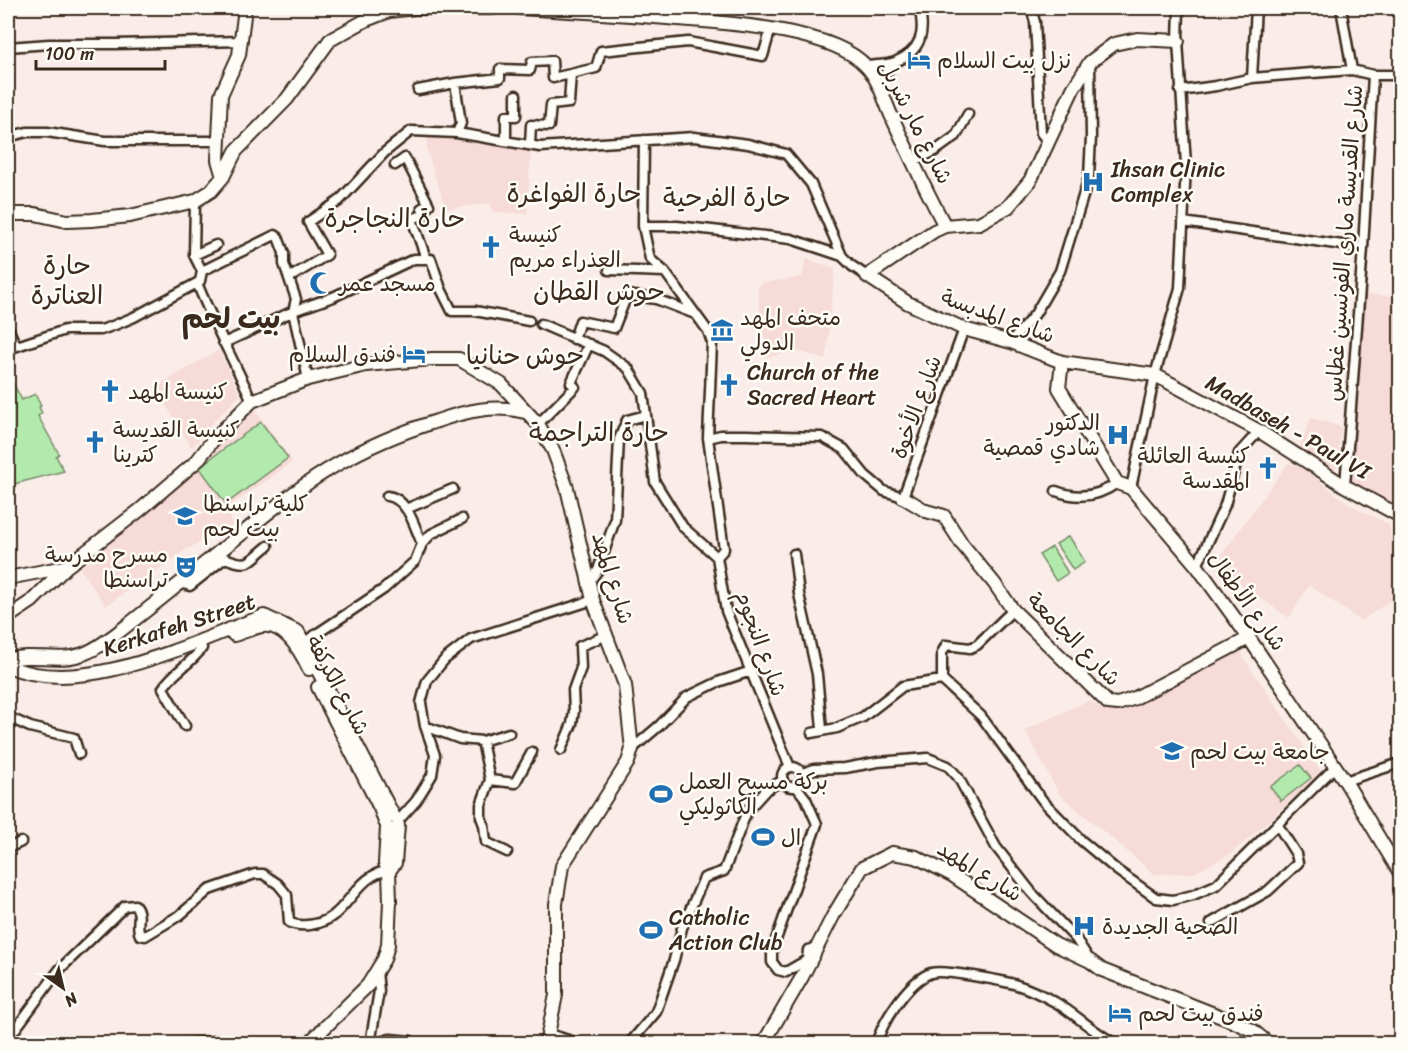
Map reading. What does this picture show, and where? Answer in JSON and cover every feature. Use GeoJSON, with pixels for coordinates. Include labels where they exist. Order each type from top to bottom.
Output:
{"type":"FeatureCollection","features":[{"type":"Feature","properties":{"kind":"street"},"geometry":{"type":"LineString","coordinates":[[223,177],[218,160],[221,95],[239,55],[245,8]]}},
{"type":"Feature","properties":{"kind":"street"},"geometry":{"type":"LineString","coordinates":[[8,214],[35,214],[67,221],[92,220],[130,216],[195,201],[211,192],[223,177],[236,151],[287,99],[330,40],[366,20],[389,11],[415,8],[492,8]]}},
{"type":"Feature","properties":{"kind":"street","name":"شارع مار شربل"},"geometry":{"type":"LineString","coordinates":[[519,8],[634,15],[771,28],[813,38],[851,53],[867,66],[877,83],[945,226]]}},
{"type":"Feature","properties":{"kind":"street"},"geometry":{"type":"LineString","coordinates":[[877,83],[894,63],[911,52],[920,40],[922,31],[919,8]]}},
{"type":"Feature","properties":{"kind":"street"},"geometry":{"type":"LineString","coordinates":[[1031,8],[1035,22],[1041,133],[1048,142]]}},
{"type":"Feature","properties":{"kind":"street"},"geometry":{"type":"LineString","coordinates":[[1062,362],[1059,388],[1117,483],[1131,488],[1155,375],[1180,288],[1186,165],[1180,91],[1179,8]]}},
{"type":"Feature","properties":{"kind":"street"},"geometry":{"type":"LineString","coordinates":[[1252,78],[1256,8]]}},
{"type":"Feature","properties":{"kind":"street"},"geometry":{"type":"LineString","coordinates":[[1341,8],[1352,70]]}},
{"type":"Feature","properties":{"kind":"street"},"geometry":{"type":"LineString","coordinates":[[418,90],[500,78],[500,69],[530,70],[532,62],[552,61],[553,78],[596,68],[602,51],[688,42],[763,56],[771,28]]}},
{"type":"Feature","properties":{"kind":"street"},"geometry":{"type":"LineString","coordinates":[[867,276],[934,231],[945,226],[979,223],[1008,207],[1030,181],[1073,88],[1090,62],[1114,44],[1137,39],[1178,41]]}},
{"type":"Feature","properties":{"kind":"street"},"geometry":{"type":"LineString","coordinates":[[8,47],[49,44],[242,41]]}},
{"type":"Feature","properties":{"kind":"street"},"geometry":{"type":"LineString","coordinates":[[1011,342],[1035,314],[1060,271],[1089,177],[1090,62]]}},
{"type":"Feature","properties":{"kind":"street"},"geometry":{"type":"LineString","coordinates":[[867,66],[894,63]]}},
{"type":"Feature","properties":{"kind":"street"},"geometry":{"type":"LineString","coordinates":[[1180,91],[1252,78],[1352,70],[1372,75],[1401,75]]}},
{"type":"Feature","properties":{"kind":"street"},"geometry":{"type":"LineString","coordinates":[[530,145],[531,126],[549,126],[551,105],[569,103],[571,74]]}},
{"type":"Feature","properties":{"kind":"street","name":"شارع القديسة ماري الفونسين غطاس"},"geometry":{"type":"LineString","coordinates":[[1345,486],[1363,248],[1372,75]]}},
{"type":"Feature","properties":{"kind":"street"},"geometry":{"type":"LineString","coordinates":[[455,83],[461,123],[457,133]]}},
{"type":"Feature","properties":{"kind":"street"},"geometry":{"type":"LineString","coordinates":[[506,141],[506,116],[516,116],[516,95]]}},
{"type":"Feature","properties":{"kind":"street"},"geometry":{"type":"LineString","coordinates":[[913,161],[935,151],[956,136],[968,114]]}},
{"type":"Feature","properties":{"kind":"street"},"geometry":{"type":"LineString","coordinates":[[289,278],[327,255],[308,222],[339,201],[385,152],[411,131],[457,133],[517,144],[565,146],[694,137],[748,144],[786,154],[811,184],[842,256]]}},
{"type":"Feature","properties":{"kind":"street"},"geometry":{"type":"LineString","coordinates":[[8,137],[27,132],[47,132],[105,141],[219,141]]}},
{"type":"Feature","properties":{"kind":"street"},"geometry":{"type":"LineString","coordinates":[[644,140],[643,226],[650,259],[665,272],[708,331],[712,343],[708,438],[730,435],[822,438],[844,449],[865,475],[884,491],[903,497]]}},
{"type":"Feature","properties":{"kind":"street"},"geometry":{"type":"LineString","coordinates":[[395,165],[405,158],[429,205],[422,208],[425,214],[412,219],[452,311],[476,311],[529,321]]}},
{"type":"Feature","properties":{"kind":"street"},"geometry":{"type":"LineString","coordinates":[[8,328],[12,348],[64,330],[101,330],[134,317],[200,281],[202,271],[194,255],[195,201]]}},
{"type":"Feature","properties":{"kind":"street"},"geometry":{"type":"LineString","coordinates":[[1183,222],[1363,248]]}},
{"type":"Feature","properties":{"kind":"street"},"geometry":{"type":"LineString","coordinates":[[643,226],[677,225],[790,238],[842,256]]}},
{"type":"Feature","properties":{"kind":"street"},"geometry":{"type":"LineString","coordinates":[[202,271],[274,235],[278,237],[296,299],[294,312],[308,379]]}},
{"type":"Feature","properties":{"kind":"street"},"geometry":{"type":"LineString","coordinates":[[194,255],[216,245]]}},
{"type":"Feature","properties":{"kind":"street","name":"شارع المدبسة"},"geometry":{"type":"LineString","coordinates":[[842,256],[852,266],[908,303],[964,329],[1011,342],[1062,362],[1155,375]]}},
{"type":"Feature","properties":{"kind":"street"},"geometry":{"type":"LineString","coordinates":[[223,342],[294,312],[296,309],[333,297],[414,259],[429,259]]}},
{"type":"Feature","properties":{"kind":"street"},"geometry":{"type":"LineString","coordinates":[[609,270],[665,272]]}},
{"type":"Feature","properties":{"kind":"street"},"geometry":{"type":"LineString","coordinates":[[8,617],[32,601],[66,567],[140,510],[197,461],[213,440],[252,401],[197,283]]}},
{"type":"Feature","properties":{"kind":"street"},"geometry":{"type":"LineString","coordinates":[[573,339],[580,321],[614,328],[627,295],[656,299],[696,314]]}},
{"type":"Feature","properties":{"kind":"street"},"geometry":{"type":"LineString","coordinates":[[541,324],[604,351],[628,368],[643,393],[655,482],[683,527],[717,556]]}},
{"type":"Feature","properties":{"kind":"street","name":"شارع الأخوة"},"geometry":{"type":"LineString","coordinates":[[903,497],[964,329]]}},
{"type":"Feature","properties":{"kind":"street"},"geometry":{"type":"LineString","coordinates":[[538,424],[575,387],[572,383],[589,344]]}},
{"type":"Feature","properties":{"kind":"street","name":"شارع المهد"},"geometry":{"type":"LineString","coordinates":[[252,401],[308,379],[366,365],[432,359],[459,359],[501,384],[538,424],[553,450],[567,488],[592,600],[626,685],[632,749]]}},
{"type":"Feature","properties":{"kind":"street","name":"Madbaseh - Paul VI"},"geometry":{"type":"LineString","coordinates":[[1155,375],[1259,430],[1345,486],[1401,516]]}},
{"type":"Feature","properties":{"kind":"street"},"geometry":{"type":"LineString","coordinates":[[8,660],[15,657],[82,655],[112,636],[294,492],[337,464],[384,440],[459,414],[495,407],[525,412]]}},
{"type":"Feature","properties":{"kind":"street"},"geometry":{"type":"LineString","coordinates":[[588,584],[598,570],[615,520],[619,440],[627,420],[646,415]]}},
{"type":"Feature","properties":{"kind":"street"},"geometry":{"type":"LineString","coordinates":[[1197,566],[1225,505],[1239,453],[1259,430]]}},
{"type":"Feature","properties":{"kind":"street","name":"شارع النجوم"},"geometry":{"type":"LineString","coordinates":[[708,438],[724,549],[717,556],[726,611],[790,767]]}},
{"type":"Feature","properties":{"kind":"street"},"geometry":{"type":"LineString","coordinates":[[1056,491],[1068,496],[1079,497],[1108,490],[1117,483]]}},
{"type":"Feature","properties":{"kind":"street","name":"شارع الأطفال"},"geometry":{"type":"LineString","coordinates":[[1131,488],[1197,566],[1249,638],[1345,781],[1401,873]]}},
{"type":"Feature","properties":{"kind":"street"},"geometry":{"type":"LineString","coordinates":[[406,510],[453,489]]}},
{"type":"Feature","properties":{"kind":"street"},"geometry":{"type":"LineString","coordinates":[[387,496],[399,500],[422,544]]}},
{"type":"Feature","properties":{"kind":"street","name":"شارع الجامعة"},"geometry":{"type":"LineString","coordinates":[[903,497],[926,511],[944,516],[962,544],[1013,610],[1108,703],[1113,704],[1135,698],[1249,638]]}},
{"type":"Feature","properties":{"kind":"street"},"geometry":{"type":"LineString","coordinates":[[308,1044],[357,996],[377,972],[384,959],[388,945],[389,871],[395,863],[392,822],[313,660],[300,640],[327,627],[396,579],[415,561],[422,544],[439,529],[462,519]]}},
{"type":"Feature","properties":{"kind":"street"},"geometry":{"type":"LineString","coordinates":[[179,584],[190,586],[225,558],[241,565],[246,564],[268,546]]}},
{"type":"Feature","properties":{"kind":"street"},"geometry":{"type":"LineString","coordinates":[[794,554],[799,594],[817,674],[822,729]]}},
{"type":"Feature","properties":{"kind":"street"},"geometry":{"type":"LineString","coordinates":[[8,578],[66,567]]}},
{"type":"Feature","properties":{"kind":"street"},"geometry":{"type":"LineString","coordinates":[[392,822],[416,801],[432,775],[435,755],[425,726],[421,704],[427,681],[444,659],[471,639],[592,600]]}},
{"type":"Feature","properties":{"kind":"street"},"geometry":{"type":"LineString","coordinates":[[1013,610],[977,645],[970,648],[946,645],[942,653],[942,680],[981,716],[1043,801],[1082,841],[1156,898],[1173,900],[1193,896],[1216,885],[1335,766]]}},
{"type":"Feature","properties":{"kind":"street","name":"شارع الكركفة"},"geometry":{"type":"LineString","coordinates":[[8,673],[28,679],[54,682],[99,681],[201,644],[263,626],[279,630],[300,640],[307,664],[349,750],[380,808],[392,822]]}},
{"type":"Feature","properties":{"kind":"street"},"geometry":{"type":"LineString","coordinates":[[313,660],[316,641],[327,627]]}},
{"type":"Feature","properties":{"kind":"street"},"geometry":{"type":"LineString","coordinates":[[561,750],[572,724],[573,690],[581,668],[580,646],[607,635]]}},
{"type":"Feature","properties":{"kind":"street"},"geometry":{"type":"LineString","coordinates":[[185,726],[163,688],[169,679],[195,658],[201,644]]}},
{"type":"Feature","properties":{"kind":"street","name":"Kerkafeh Street"},"geometry":{"type":"LineString","coordinates":[[8,666],[56,677],[106,672],[201,644]]}},
{"type":"Feature","properties":{"kind":"street"},"geometry":{"type":"LineString","coordinates":[[581,1044],[547,1039],[556,995],[556,904],[562,866],[628,762],[632,749],[659,726],[687,697],[718,682],[751,671]]}},
{"type":"Feature","properties":{"kind":"street"},"geometry":{"type":"LineString","coordinates":[[812,733],[822,729],[837,728],[863,717],[903,686],[942,680]]}},
{"type":"Feature","properties":{"kind":"street"},"geometry":{"type":"LineString","coordinates":[[8,717],[30,727],[74,738],[79,754]]}},
{"type":"Feature","properties":{"kind":"street"},"geometry":{"type":"LineString","coordinates":[[425,726],[460,739],[482,741],[509,733]]}},
{"type":"Feature","properties":{"kind":"street"},"geometry":{"type":"LineString","coordinates":[[482,741],[490,780],[481,805],[480,816],[484,825],[486,842],[507,852]]}},
{"type":"Feature","properties":{"kind":"street"},"geometry":{"type":"LineString","coordinates":[[490,780],[515,783],[532,752]]}},
{"type":"Feature","properties":{"kind":"street"},"geometry":{"type":"LineString","coordinates":[[802,773],[878,762],[928,758],[948,766],[958,777],[996,847],[1032,893],[1076,939],[1090,961]]}},
{"type":"Feature","properties":{"kind":"street"},"geometry":{"type":"LineString","coordinates":[[1345,781],[1401,763]]}},
{"type":"Feature","properties":{"kind":"street"},"geometry":{"type":"LineString","coordinates":[[790,767],[797,767],[802,773],[801,782],[796,786],[789,786],[783,780],[784,771],[790,767]]}},
{"type":"Feature","properties":{"kind":"street"},"geometry":{"type":"LineString","coordinates":[[629,1044],[656,1012],[674,960],[682,928],[704,878],[724,871],[747,811],[766,790],[783,780]]}},
{"type":"Feature","properties":{"kind":"street"},"geometry":{"type":"LineString","coordinates":[[796,786],[807,799],[816,824],[772,951],[772,962],[778,970],[786,972],[807,960],[808,950],[817,948]]}},
{"type":"Feature","properties":{"kind":"street"},"geometry":{"type":"LineString","coordinates":[[1211,923],[1268,891],[1298,863],[1296,854],[1277,824]]}},
{"type":"Feature","properties":{"kind":"street"},"geometry":{"type":"LineString","coordinates":[[8,848],[21,842]]}},
{"type":"Feature","properties":{"kind":"street","name":"شارع المهد"},"geometry":{"type":"LineString","coordinates":[[764,1044],[833,916],[862,868],[892,853],[916,857],[952,875],[1056,945],[1090,961],[1102,970],[1237,1023],[1252,1030],[1269,1044]]}},
{"type":"Feature","properties":{"kind":"street"},"geometry":{"type":"LineString","coordinates":[[8,1034],[14,1031],[59,970],[125,906],[135,906],[138,910],[138,932],[145,936],[180,915],[209,890],[248,876],[263,874],[278,884],[287,895],[289,922],[307,926],[334,915],[356,890],[381,871],[389,871]]}},
{"type":"Feature","properties":{"kind":"street","name":"شارع المهد"},"geometry":{"type":"LineString","coordinates":[[1090,961],[1238,1016],[1268,1034],[1279,1044]]}},
{"type":"Feature","properties":{"kind":"street"},"geometry":{"type":"LineString","coordinates":[[370,1044],[379,991],[377,972]]}},
{"type":"Feature","properties":{"kind":"street"},"geometry":{"type":"LineString","coordinates":[[876,1044],[881,1029],[912,985],[932,972],[946,972],[1017,985],[1037,993],[1085,1021],[1100,1036],[1116,1044]]}},
{"type":"Feature","properties":{"kind":"street"},"geometry":{"type":"LineString","coordinates":[[375,1044],[390,1039],[411,1041],[409,1044]]}},
{"type":"Feature","properties":{"kind":"street"},"geometry":{"type":"LineString","coordinates":[[185,1044],[216,1041],[223,1044]]}},
{"type":"Feature","properties":{"kind":"shaded area"},"geometry":{"type":"Polygon","coordinates":[[[427,134],[531,147],[527,214],[492,212],[490,203],[446,209],[427,152],[427,134]]]}},
{"type":"Feature","properties":{"kind":"shaded area"},"geometry":{"type":"Polygon","coordinates":[[[806,259],[835,268],[826,360],[798,351],[766,357],[757,288],[763,283],[802,277],[806,259]]]}},
{"type":"Feature","properties":{"kind":"shaded area"},"geometry":{"type":"Polygon","coordinates":[[[1360,294],[1400,297],[1400,517],[1345,486],[1360,294]]]}},
{"type":"Feature","properties":{"kind":"shaded area"},"geometry":{"type":"Polygon","coordinates":[[[219,350],[240,395],[214,421],[192,448],[161,397],[163,396],[157,386],[219,350]]]}},
{"type":"Feature","properties":{"kind":"shaded area","name":"كلية تراسنطا بيت لحم"},"geometry":{"type":"Polygon","coordinates":[[[255,410],[293,462],[230,506],[232,526],[187,549],[106,606],[80,569],[199,465],[228,430],[255,410]]]}},
{"type":"Feature","properties":{"kind":"shaded area"},"geometry":{"type":"Polygon","coordinates":[[[1311,418],[1341,427],[1336,469],[1299,448],[1311,418]]]}},
{"type":"Feature","properties":{"kind":"shaded area"},"geometry":{"type":"Polygon","coordinates":[[[1288,463],[1305,469],[1338,496],[1361,511],[1389,524],[1400,594],[1361,621],[1309,585],[1289,618],[1214,565],[1288,463]]]}},
{"type":"Feature","properties":{"kind":"shaded area","name":"جامعة بيت لحم"},"geometry":{"type":"Polygon","coordinates":[[[1242,651],[1243,657],[1322,773],[1232,853],[1194,873],[1154,874],[1059,794],[1025,730],[1089,700],[1104,711],[1125,711],[1242,651]]]}},
{"type":"Feature","properties":{"kind":"green space"},"geometry":{"type":"Polygon","coordinates":[[[8,373],[22,400],[35,394],[42,413],[38,416],[59,454],[56,456],[64,471],[10,485],[8,479],[8,373]]]}},
{"type":"Feature","properties":{"kind":"green space"},"geometry":{"type":"Polygon","coordinates":[[[261,422],[288,458],[226,504],[199,467],[261,422]]]}},
{"type":"Feature","properties":{"kind":"green space"},"geometry":{"type":"Polygon","coordinates":[[[1069,536],[1085,562],[1073,570],[1056,544],[1069,536]]]}},
{"type":"Feature","properties":{"kind":"green space"},"geometry":{"type":"Polygon","coordinates":[[[1052,547],[1068,573],[1056,581],[1039,555],[1052,547]]]}},
{"type":"Feature","properties":{"kind":"green space"},"geometry":{"type":"Polygon","coordinates":[[[1300,765],[1311,778],[1281,801],[1270,787],[1300,765]]]}},
{"type":"Feature","properties":{"kind":"place","name":"نزل بيت السلام"},"geometry":{"type":"Point","coordinates":[919,60]}},
{"type":"Feature","properties":{"kind":"place","name":"Ihsan Clinic Complex"},"geometry":{"type":"Point","coordinates":[1093,182]}},
{"type":"Feature","properties":{"kind":"place","name":"كنيسة العذراء مريم"},"geometry":{"type":"Point","coordinates":[491,247]}},
{"type":"Feature","properties":{"kind":"place","name":"مسجد عمر"},"geometry":{"type":"Point","coordinates":[321,283]}},
{"type":"Feature","properties":{"kind":"place","name":"متحف المهد الدولي"},"geometry":{"type":"Point","coordinates":[722,330]}},
{"type":"Feature","properties":{"kind":"place","name":"فندق السلام"},"geometry":{"type":"Point","coordinates":[414,354]}},
{"type":"Feature","properties":{"kind":"place","name":"Church of the Sacred Heart"},"geometry":{"type":"Point","coordinates":[729,385]}},
{"type":"Feature","properties":{"kind":"place","name":"كنيسة المهد"},"geometry":{"type":"Point","coordinates":[110,391]}},
{"type":"Feature","properties":{"kind":"place","name":"الدكتور شادي قمصية"},"geometry":{"type":"Point","coordinates":[1118,435]}},
{"type":"Feature","properties":{"kind":"place","name":"كنيسة القديسة كترينا"},"geometry":{"type":"Point","coordinates":[95,442]}},
{"type":"Feature","properties":{"kind":"place","name":"كنيسة العائلة المقدسة"},"geometry":{"type":"Point","coordinates":[1268,468]}},
{"type":"Feature","properties":{"kind":"place","name":"كلية تراسنطا بيت لحم"},"geometry":{"type":"Point","coordinates":[185,516]}},
{"type":"Feature","properties":{"kind":"place","name":"مسرح مدرسة تراسنطا"},"geometry":{"type":"Point","coordinates":[186,567]}},
{"type":"Feature","properties":{"kind":"place","name":"جامعة بيت لحم"},"geometry":{"type":"Point","coordinates":[1172,751]}},
{"type":"Feature","properties":{"kind":"place","name":"بركة مسبح العمل الكاثوليكي"},"geometry":{"type":"Point","coordinates":[661,794]}},
{"type":"Feature","properties":{"kind":"place","name":"ال"},"geometry":{"type":"Point","coordinates":[763,837]}},
{"type":"Feature","properties":{"kind":"place","name":"الصحية الجديدة"},"geometry":{"type":"Point","coordinates":[1084,926]}},
{"type":"Feature","properties":{"kind":"place","name":"Catholic Action Club"},"geometry":{"type":"Point","coordinates":[651,930]}},
{"type":"Feature","properties":{"kind":"place","name":"فندق بيت لحم"},"geometry":{"type":"Point","coordinates":[1120,1013]}},
{"type":"Feature","properties":{"kind":"district","name":"حارة الفواغرة"},"geometry":{"type":"Point","coordinates":[574,193]}},
{"type":"Feature","properties":{"kind":"district","name":"حارة الفرحية"},"geometry":{"type":"Point","coordinates":[727,197]}},
{"type":"Feature","properties":{"kind":"district","name":"حارة النجاجرة"},"geometry":{"type":"Point","coordinates":[395,218]}},
{"type":"Feature","properties":{"kind":"district","name":"حارة العناترة"},"geometry":{"type":"Point","coordinates":[67,280]}},
{"type":"Feature","properties":{"kind":"district","name":"حوش القطان"},"geometry":{"type":"Point","coordinates":[599,291]}},
{"type":"Feature","properties":{"kind":"district","name":"بيت لحم"},"geometry":{"type":"Point","coordinates":[231,318]}},
{"type":"Feature","properties":{"kind":"district","name":"حوش حنانيا"},"geometry":{"type":"Point","coordinates":[525,355]}},
{"type":"Feature","properties":{"kind":"district","name":"حارة التراجمة"},"geometry":{"type":"Point","coordinates":[599,432]}}]}
